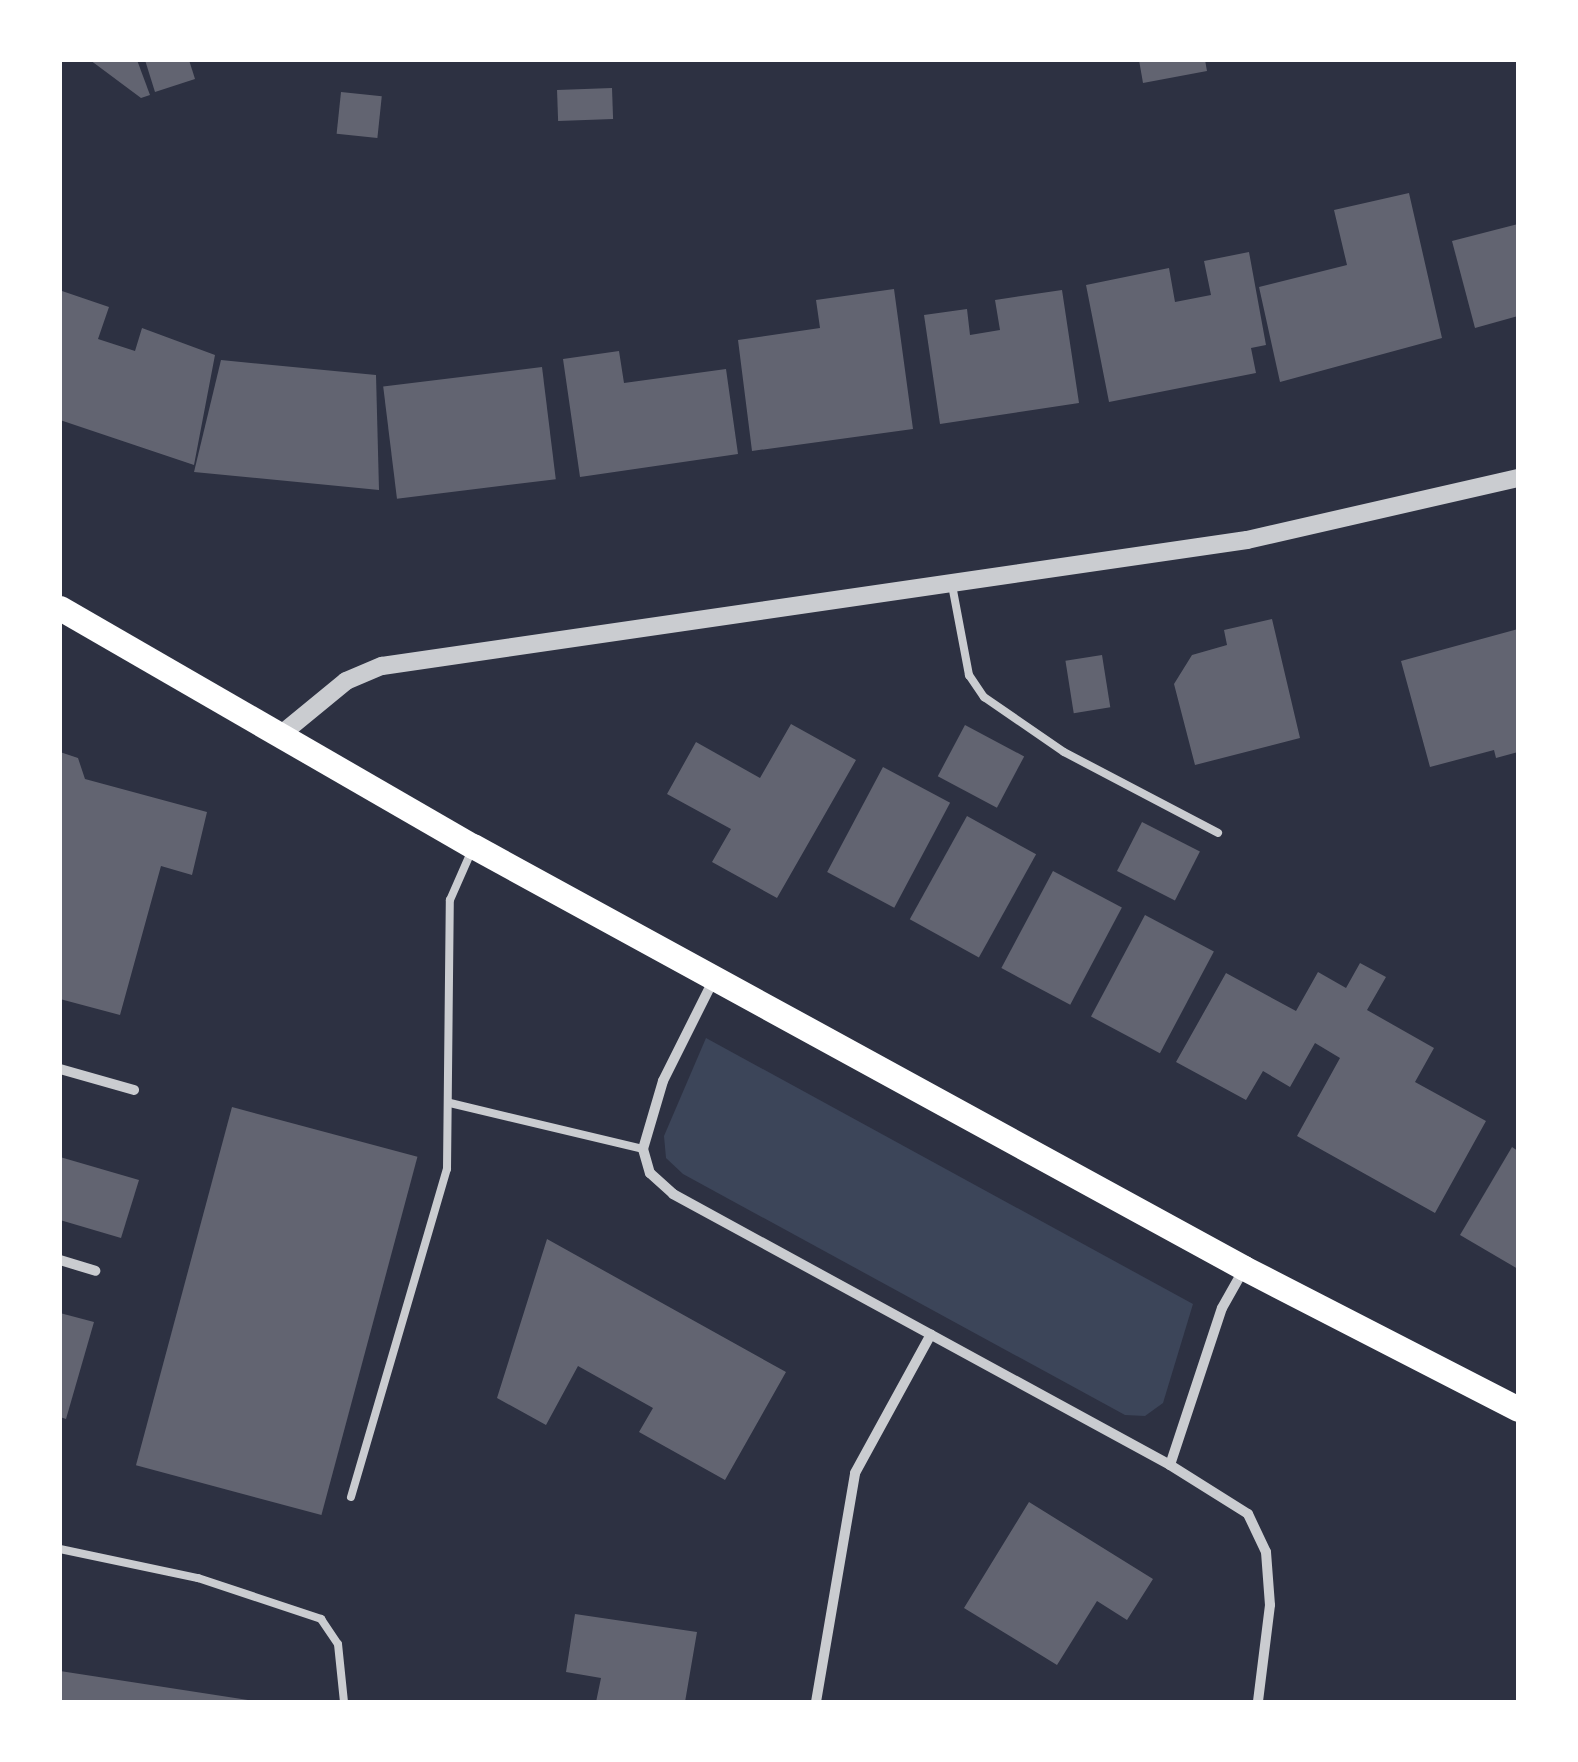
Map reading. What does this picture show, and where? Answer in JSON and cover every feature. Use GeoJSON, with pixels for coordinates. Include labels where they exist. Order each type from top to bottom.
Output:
{"type":"FeatureCollection","features":[{"type":"Feature","properties":{"kind":"main road"},"geometry":{"type":"LineString","coordinates":[[60,608],[284,732],[473,846],[716,974],[1244,1268],[1518,1409]]}},
{"type":"Feature","properties":{"kind":"street"},"geometry":{"type":"LineString","coordinates":[[284,732],[346,681],[382,666],[1247,540],[1518,478]]}},
{"type":"Feature","properties":{"kind":"street"},"geometry":{"type":"LineString","coordinates":[[716,974],[663,1082],[642,1149],[650,1173],[673,1194],[1170,1465],[1248,1514],[1266,1552],[1270,1606],[1258,1702]]}},
{"type":"Feature","properties":{"kind":"street"},"geometry":{"type":"LineString","coordinates":[[60,1069],[134,1090]]}},
{"type":"Feature","properties":{"kind":"street"},"geometry":{"type":"LineString","coordinates":[[60,1260],[94,1271]]}},
{"type":"Feature","properties":{"kind":"street"},"geometry":{"type":"LineString","coordinates":[[1170,1465],[1222,1308],[1244,1268]]}},
{"type":"Feature","properties":{"kind":"street"},"geometry":{"type":"LineString","coordinates":[[816,1702],[855,1473],[931,1334]]}},
{"type":"Feature","properties":{"kind":"lane"},"geometry":{"type":"LineString","coordinates":[[952,584],[970,675],[984,697],[1064,752],[1218,833]]}},
{"type":"Feature","properties":{"kind":"lane"},"geometry":{"type":"LineString","coordinates":[[351,1497],[447,1169],[450,1103],[444,994],[450,900],[473,846]]}},
{"type":"Feature","properties":{"kind":"lane"},"geometry":{"type":"LineString","coordinates":[[450,1103],[642,1149]]}},
{"type":"Feature","properties":{"kind":"lane"},"geometry":{"type":"LineString","coordinates":[[60,1549],[198,1578],[321,1620],[338,1644],[344,1702]]}},
{"type":"Feature","properties":{"kind":"shaded area"},"geometry":{"type":"Polygon","coordinates":[[[706,1038],[1193,1304],[1163,1403],[1145,1416],[1125,1415],[683,1174],[666,1158],[664,1136],[706,1038]]]}},
{"type":"Feature","properties":{"kind":"building"},"geometry":{"type":"Polygon","coordinates":[[[90,60],[137,60],[150,95],[141,98],[90,60]]]}},
{"type":"Feature","properties":{"kind":"building"},"geometry":{"type":"Polygon","coordinates":[[[145,60],[189,60],[195,79],[155,92],[145,60]]]}},
{"type":"Feature","properties":{"kind":"building"},"geometry":{"type":"Polygon","coordinates":[[[1139,60],[1205,60],[1207,71],[1143,83],[1139,60]]]}},
{"type":"Feature","properties":{"kind":"building"},"geometry":{"type":"Polygon","coordinates":[[[612,88],[613,119],[558,121],[557,90],[612,88]]]}},
{"type":"Feature","properties":{"kind":"building"},"geometry":{"type":"Polygon","coordinates":[[[341,92],[382,96],[377,138],[337,134],[341,92]]]}},
{"type":"Feature","properties":{"kind":"building"},"geometry":{"type":"Polygon","coordinates":[[[1409,193],[1442,338],[1280,382],[1259,287],[1347,265],[1334,210],[1409,193]]]}},
{"type":"Feature","properties":{"kind":"building"},"geometry":{"type":"Polygon","coordinates":[[[1518,224],[1518,316],[1475,328],[1452,241],[1518,224]]]}},
{"type":"Feature","properties":{"kind":"building"},"geometry":{"type":"Polygon","coordinates":[[[1249,252],[1266,345],[1251,348],[1256,373],[1109,402],[1086,285],[1169,268],[1175,302],[1211,295],[1204,261],[1249,252]]]}},
{"type":"Feature","properties":{"kind":"building"},"geometry":{"type":"Polygon","coordinates":[[[894,289],[913,429],[752,451],[738,340],[820,328],[816,300],[894,289]]]}},
{"type":"Feature","properties":{"kind":"building"},"geometry":{"type":"Polygon","coordinates":[[[1062,290],[1079,403],[940,424],[924,315],[967,309],[970,335],[1000,330],[995,300],[1062,290]]]}},
{"type":"Feature","properties":{"kind":"building"},"geometry":{"type":"Polygon","coordinates":[[[62,291],[109,307],[98,339],[135,351],[142,328],[215,355],[194,465],[60,420],[62,291]]]}},
{"type":"Feature","properties":{"kind":"building"},"geometry":{"type":"Polygon","coordinates":[[[619,351],[624,383],[726,369],[738,454],[580,477],[563,359],[619,351]]]}},
{"type":"Feature","properties":{"kind":"building"},"geometry":{"type":"Polygon","coordinates":[[[221,360],[376,375],[379,490],[194,472],[221,360]]]}},
{"type":"Feature","properties":{"kind":"building"},"geometry":{"type":"Polygon","coordinates":[[[542,367],[556,479],[397,499],[383,386],[542,367]]]}},
{"type":"Feature","properties":{"kind":"building"},"geometry":{"type":"Polygon","coordinates":[[[1272,619],[1300,738],[1195,765],[1174,684],[1192,655],[1227,645],[1224,630],[1272,619]]]}},
{"type":"Feature","properties":{"kind":"building"},"geometry":{"type":"Polygon","coordinates":[[[1518,629],[1518,752],[1496,758],[1494,750],[1430,767],[1401,661],[1518,629]]]}},
{"type":"Feature","properties":{"kind":"building"},"geometry":{"type":"Polygon","coordinates":[[[1102,655],[1110,707],[1074,713],[1065,661],[1102,655]]]}},
{"type":"Feature","properties":{"kind":"building"},"geometry":{"type":"Polygon","coordinates":[[[791,724],[856,760],[777,898],[712,862],[731,829],[667,794],[696,742],[760,778],[791,724]]]}},
{"type":"Feature","properties":{"kind":"building"},"geometry":{"type":"Polygon","coordinates":[[[965,725],[1024,756],[997,808],[938,776],[965,725]]]}},
{"type":"Feature","properties":{"kind":"building"},"geometry":{"type":"Polygon","coordinates":[[[60,752],[78,758],[85,779],[207,812],[192,875],[161,866],[120,1015],[60,999],[60,752]]]}},
{"type":"Feature","properties":{"kind":"building"},"geometry":{"type":"Polygon","coordinates":[[[883,767],[950,803],[894,908],[827,872],[883,767]]]}},
{"type":"Feature","properties":{"kind":"building"},"geometry":{"type":"Polygon","coordinates":[[[967,816],[1036,854],[979,958],[910,919],[967,816]]]}},
{"type":"Feature","properties":{"kind":"building"},"geometry":{"type":"Polygon","coordinates":[[[1142,822],[1200,852],[1175,901],[1117,871],[1142,822]]]}},
{"type":"Feature","properties":{"kind":"building"},"geometry":{"type":"Polygon","coordinates":[[[1053,871],[1122,908],[1070,1005],[1001,968],[1053,871]]]}},
{"type":"Feature","properties":{"kind":"building"},"geometry":{"type":"Polygon","coordinates":[[[1145,915],[1214,952],[1160,1053],[1091,1017],[1145,915]]]}},
{"type":"Feature","properties":{"kind":"building"},"geometry":{"type":"Polygon","coordinates":[[[1360,963],[1386,977],[1367,1010],[1434,1048],[1415,1082],[1486,1121],[1435,1213],[1297,1136],[1340,1058],[1315,1043],[1290,1087],[1263,1071],[1246,1100],[1176,1062],[1226,973],[1296,1011],[1318,972],[1346,988],[1360,963]]]}},
{"type":"Feature","properties":{"kind":"building"},"geometry":{"type":"Polygon","coordinates":[[[232,1107],[417,1157],[321,1515],[136,1465],[232,1107]]]}},
{"type":"Feature","properties":{"kind":"building"},"geometry":{"type":"Polygon","coordinates":[[[1512,1147],[1518,1151],[1518,1269],[1460,1235],[1512,1147]]]}},
{"type":"Feature","properties":{"kind":"building"},"geometry":{"type":"Polygon","coordinates":[[[60,1157],[139,1180],[121,1238],[60,1220],[60,1157]]]}},
{"type":"Feature","properties":{"kind":"building"},"geometry":{"type":"Polygon","coordinates":[[[547,1239],[786,1372],[725,1480],[639,1432],[653,1408],[578,1366],[546,1425],[497,1398],[547,1239]]]}},
{"type":"Feature","properties":{"kind":"building"},"geometry":{"type":"Polygon","coordinates":[[[60,1313],[94,1322],[66,1419],[60,1417],[60,1313]]]}},
{"type":"Feature","properties":{"kind":"building"},"geometry":{"type":"Polygon","coordinates":[[[1029,1502],[1153,1579],[1127,1620],[1097,1601],[1057,1665],[964,1608],[1029,1502]]]}},
{"type":"Feature","properties":{"kind":"building"},"geometry":{"type":"Polygon","coordinates":[[[575,1614],[697,1632],[685,1702],[596,1702],[601,1678],[566,1672],[575,1614]]]}},
{"type":"Feature","properties":{"kind":"building"},"geometry":{"type":"Polygon","coordinates":[[[60,1671],[248,1700],[248,1702],[60,1702],[60,1671]]]}}]}
